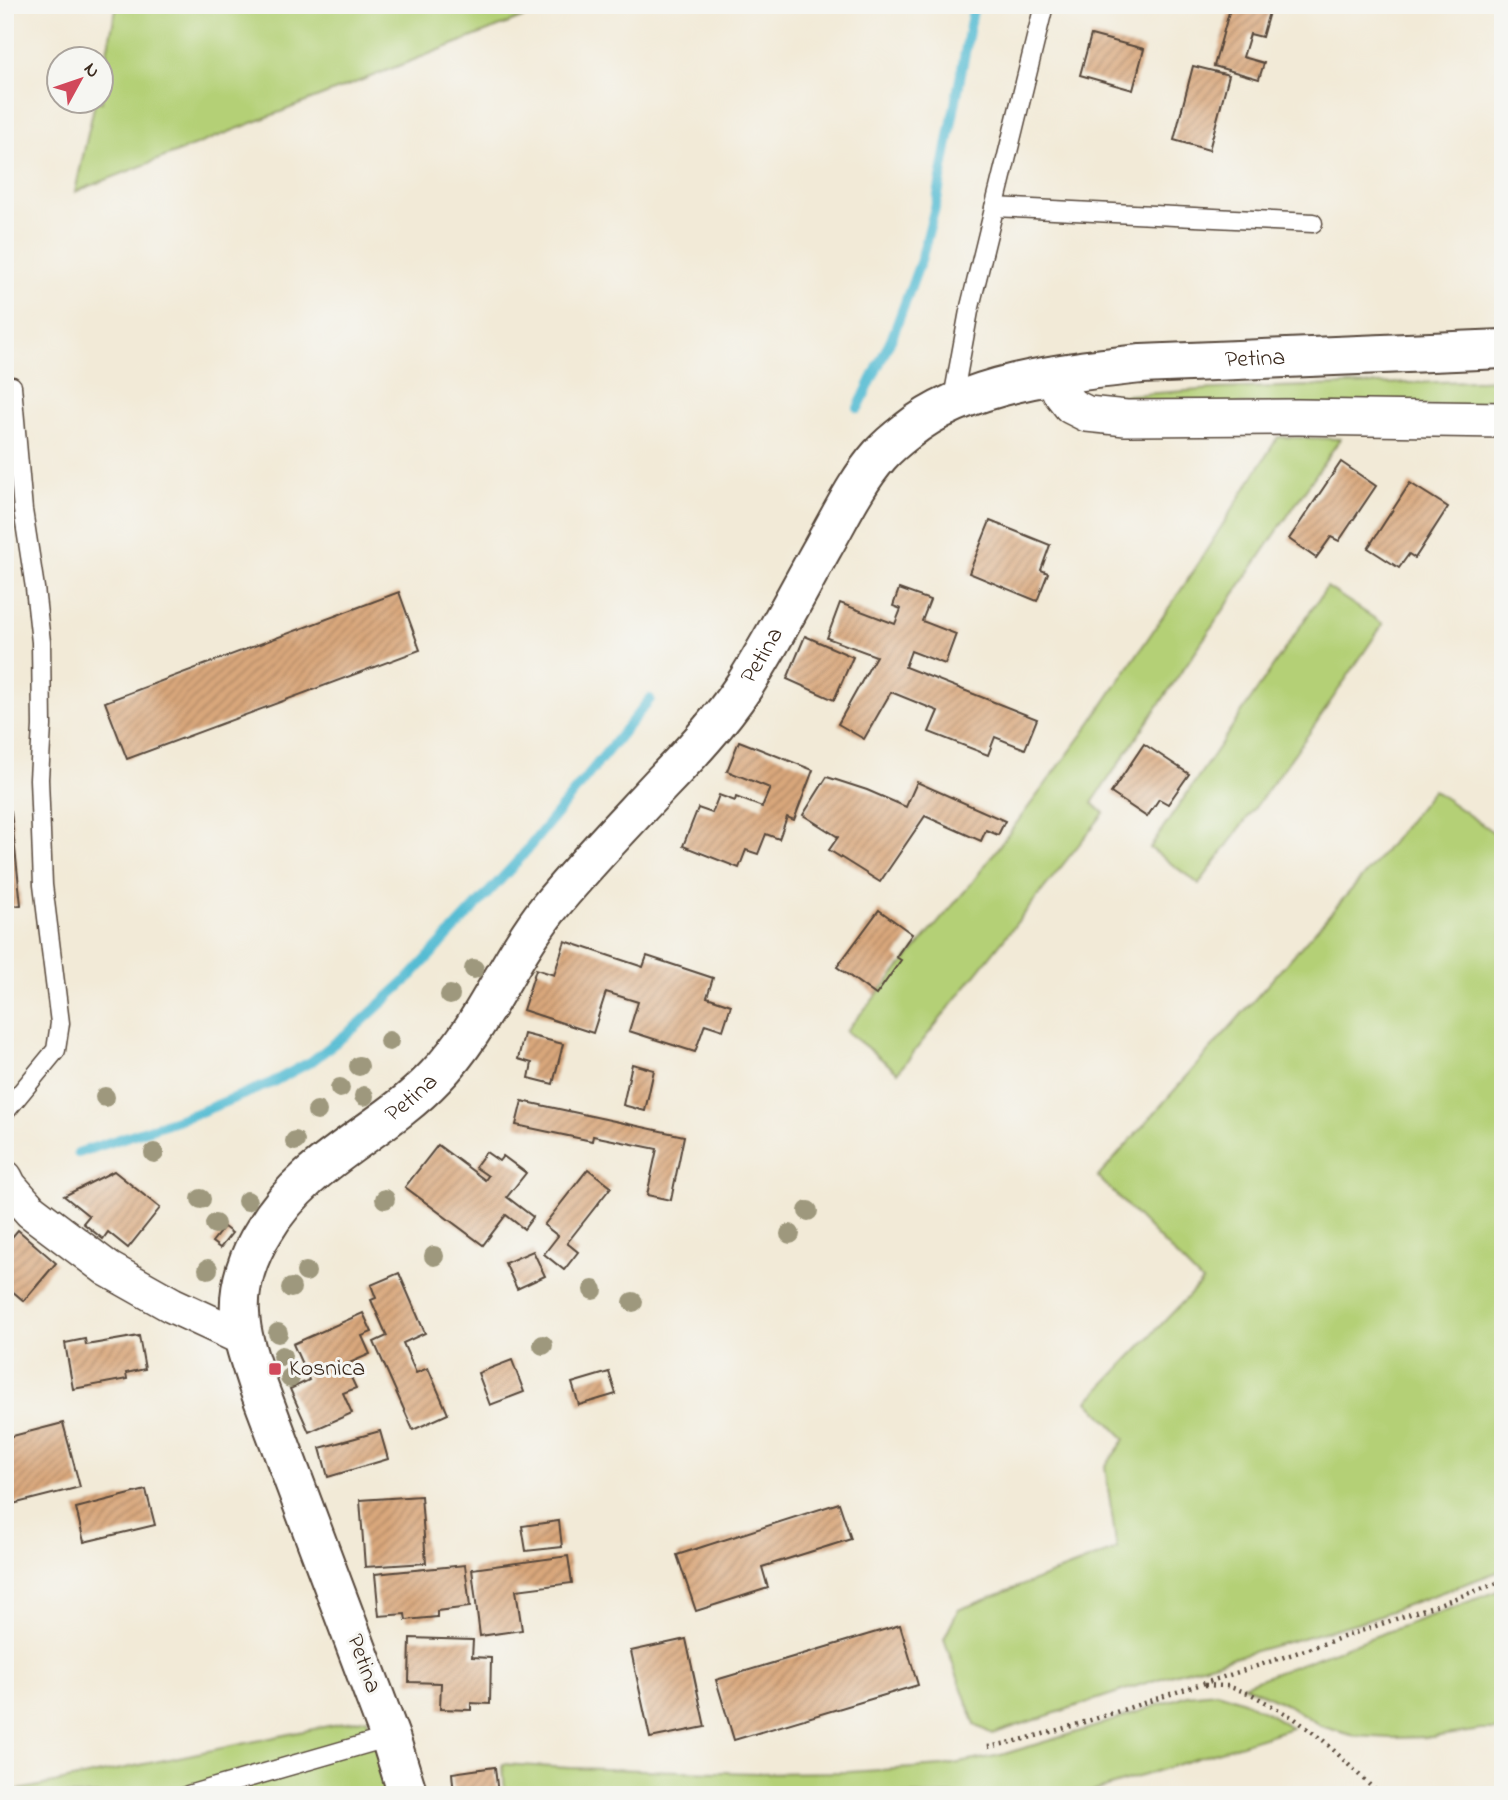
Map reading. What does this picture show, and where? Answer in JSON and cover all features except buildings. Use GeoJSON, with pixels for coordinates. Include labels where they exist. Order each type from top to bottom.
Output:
{"type":"FeatureCollection","features":[{"type":"Feature","properties":{"kind":"street","name":"Petina"},"geometry":{"type":"LineString","coordinates":[[408,1795],[390,1737],[266,1408],[243,1338],[239,1311],[248,1262],[263,1232],[282,1204],[304,1180],[328,1160],[414,1098],[457,1053],[547,910],[726,712],[771,640],[856,489],[880,455],[929,414],[1019,382],[1054,374],[1141,364],[1503,349]]}},
{"type":"Feature","properties":{"kind":"street"},"geometry":{"type":"LineString","coordinates":[[1054,374],[1060,392],[1071,406],[1087,414],[1126,418],[1298,417],[1503,421]]}},
{"type":"Feature","properties":{"kind":"street"},"geometry":{"type":"LineString","coordinates":[[5,1178],[31,1211],[108,1269],[172,1305],[243,1338]]}},
{"type":"Feature","properties":{"kind":"lane"},"geometry":{"type":"LineString","coordinates":[[952,404],[969,311],[1044,5]]}},
{"type":"Feature","properties":{"kind":"lane"},"geometry":{"type":"LineString","coordinates":[[995,207],[1313,223]]}},
{"type":"Feature","properties":{"kind":"lane"},"geometry":{"type":"LineString","coordinates":[[5,1112],[57,1050],[60,1023],[43,885],[39,779],[42,726],[41,642],[23,510],[12,386]]}},
{"type":"Feature","properties":{"kind":"lane"},"geometry":{"type":"LineString","coordinates":[[188,1795],[390,1737]]}},
{"type":"Feature","properties":{"kind":"path"},"geometry":{"type":"LineString","coordinates":[[988,1747],[1022,1741],[1335,1641],[1503,1581]]}},
{"type":"Feature","properties":{"kind":"path"},"geometry":{"type":"LineString","coordinates":[[1201,1684],[1227,1686],[1251,1694],[1295,1719],[1324,1741],[1380,1795]]}},
{"type":"Feature","properties":{"kind":"green space"},"geometry":{"type":"Polygon","coordinates":[[[117,5],[555,5],[75,192],[92,116],[116,116],[116,46],[108,46],[117,5]]]}},
{"type":"Feature","properties":{"kind":"green space"},"geometry":{"type":"Polygon","coordinates":[[[1503,380],[1503,407],[1107,403],[1099,397],[1215,389],[1503,380]]]}},
{"type":"Feature","properties":{"kind":"green space"},"geometry":{"type":"Polygon","coordinates":[[[1278,437],[1340,439],[1092,803],[1104,813],[898,1072],[846,1031],[971,884],[1083,734],[1187,581],[1278,437]]]}},
{"type":"Feature","properties":{"kind":"green space"},"geometry":{"type":"Polygon","coordinates":[[[1327,587],[1383,624],[1310,732],[1199,884],[1150,848],[1327,587]]]}},
{"type":"Feature","properties":{"kind":"green space"},"geometry":{"type":"Polygon","coordinates":[[[1433,790],[1503,839],[1503,1570],[1363,1621],[1173,1674],[992,1734],[975,1725],[944,1639],[958,1610],[1117,1549],[1105,1467],[1125,1439],[1088,1401],[1202,1282],[1098,1177],[1374,864],[1433,790]]]}},
{"type":"Feature","properties":{"kind":"green space"},"geometry":{"type":"Polygon","coordinates":[[[1503,1589],[1503,1730],[1432,1737],[1354,1736],[1321,1726],[1290,1706],[1243,1685],[1503,1589]]]}},
{"type":"Feature","properties":{"kind":"green space"},"geometry":{"type":"Polygon","coordinates":[[[1216,1692],[1256,1707],[1292,1728],[1082,1795],[505,1795],[503,1764],[756,1773],[849,1772],[943,1766],[1001,1755],[1187,1695],[1216,1692]]]}},
{"type":"Feature","properties":{"kind":"green space"},"geometry":{"type":"Polygon","coordinates":[[[367,1718],[391,1795],[5,1795],[5,1793],[367,1718]]]}},
{"type":"Feature","properties":{"kind":"waterway"},"geometry":{"type":"LineString","coordinates":[[858,408],[893,335],[921,260],[937,200],[974,5]]}},
{"type":"Feature","properties":{"kind":"waterway"},"geometry":{"type":"LineString","coordinates":[[78,1153],[200,1112],[271,1083],[312,1061],[359,1024],[410,977],[517,862],[650,699]]}},
{"type":"Feature","properties":{"kind":"place","name":"Kosnica"},"geometry":{"type":"Point","coordinates":[275,1369]}}]}
